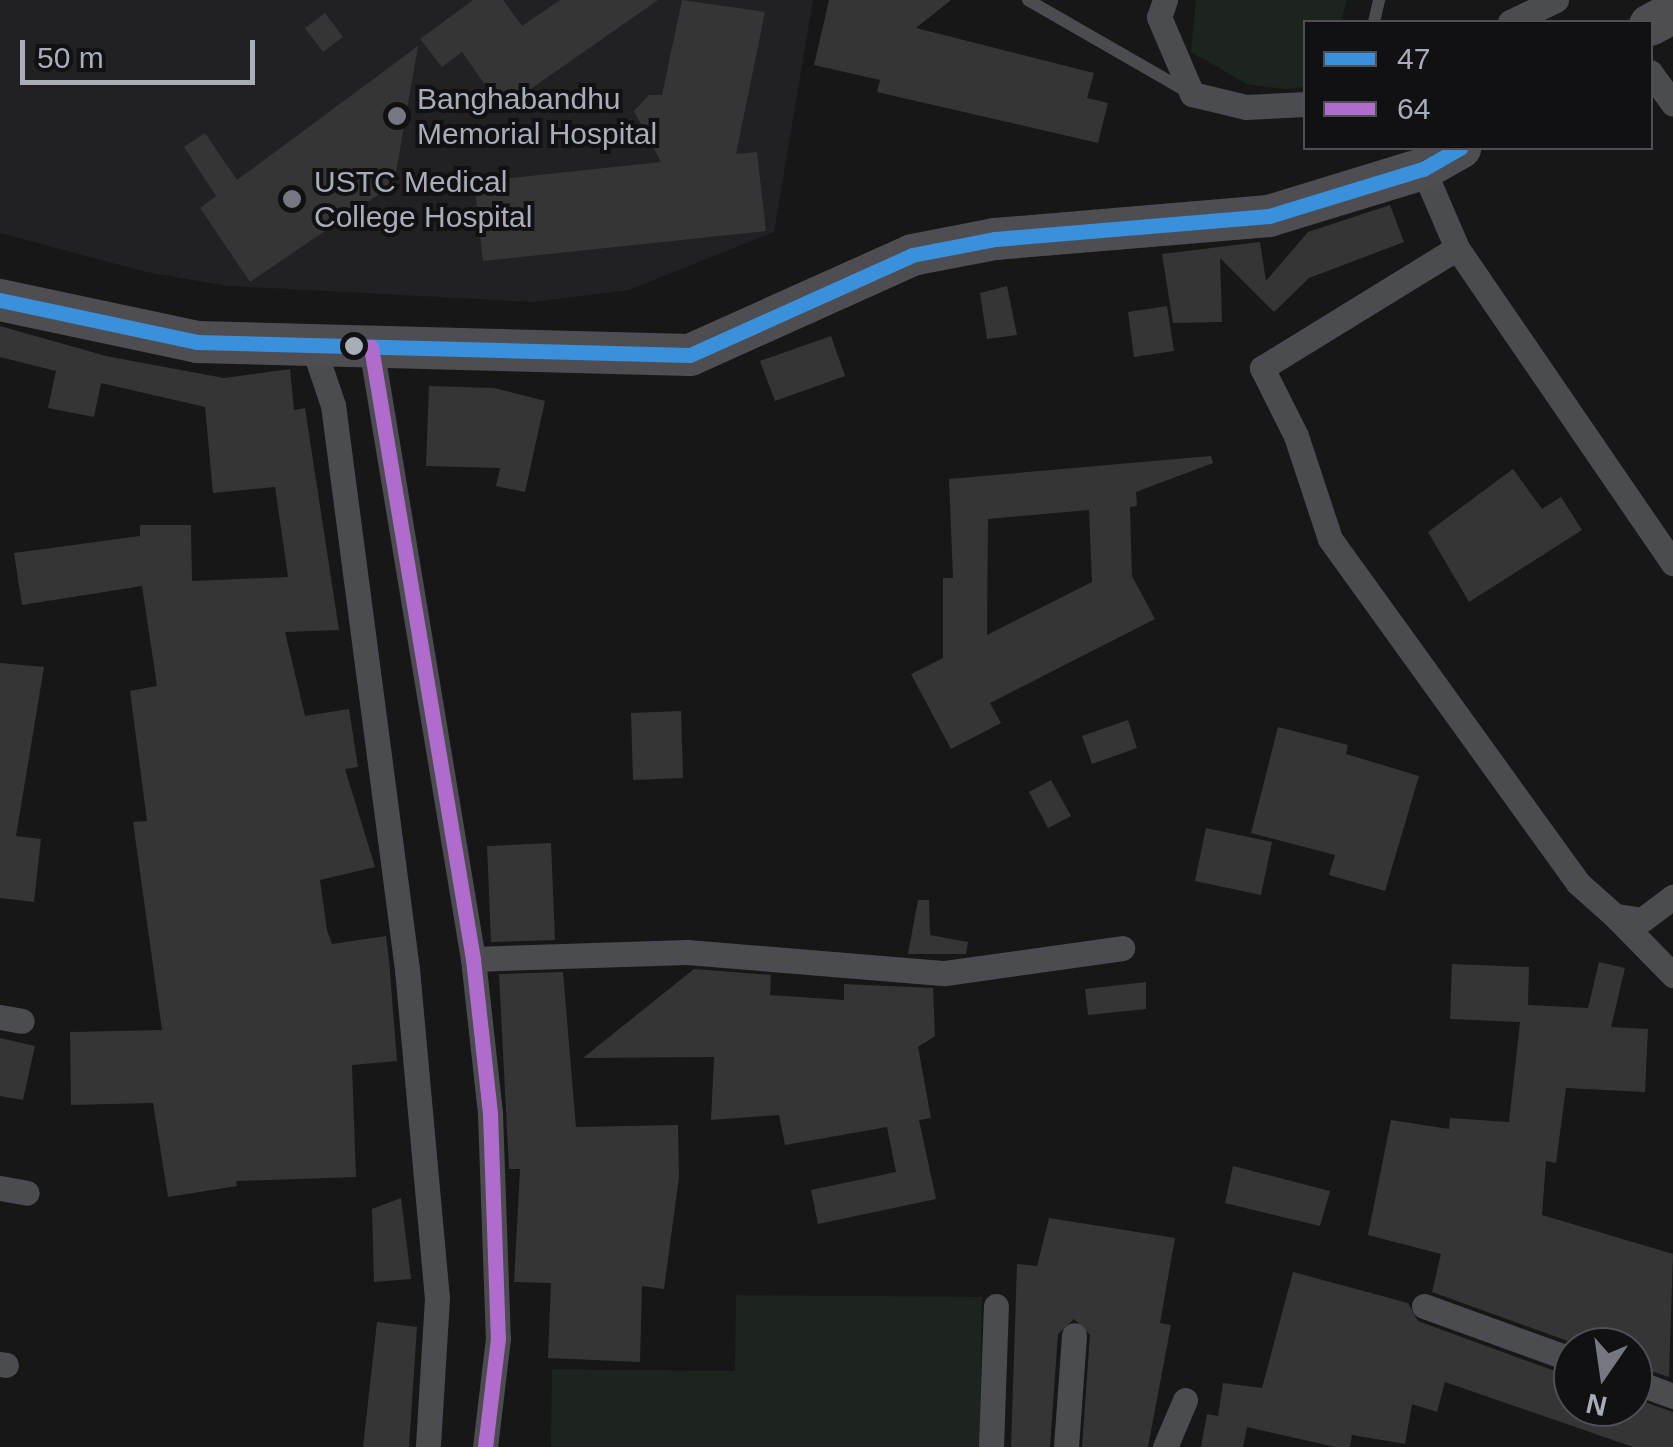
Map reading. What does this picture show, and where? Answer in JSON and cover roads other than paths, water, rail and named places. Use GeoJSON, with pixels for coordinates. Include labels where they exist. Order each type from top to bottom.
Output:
{"type":"FeatureCollection","features":[{"type":"Feature","properties":{"kind":"highway"},"geometry":{"type":"LineString","coordinates":[[0,300],[197,342],[314,349],[690,355],[912,256],[950,246],[1269,216],[1423,170],[1457,150]]}},
{"type":"Feature","properties":{"kind":"street"},"geometry":{"type":"LineString","coordinates":[[1164,0],[1159,18],[1192,94],[1246,106],[1303,104]]}},
{"type":"Feature","properties":{"kind":"street"},"geometry":{"type":"LineString","coordinates":[[1514,20],[1556,0]]}},
{"type":"Feature","properties":{"kind":"street"},"geometry":{"type":"LineString","coordinates":[[1653,76],[1673,104]]}},
{"type":"Feature","properties":{"kind":"street"},"geometry":{"type":"LineString","coordinates":[[1423,170],[1457,248],[1673,563]]}},
{"type":"Feature","properties":{"kind":"street"},"geometry":{"type":"LineString","coordinates":[[1457,248],[1262,368],[1296,436],[1330,539],[1578,884],[1673,975]]}},
{"type":"Feature","properties":{"kind":"street"},"geometry":{"type":"LineString","coordinates":[[371,347],[473,959],[490,1113],[498,1295],[484,1447]]}},
{"type":"Feature","properties":{"kind":"street"},"geometry":{"type":"LineString","coordinates":[[314,349],[333,406],[408,988],[438,1298],[428,1447]]}},
{"type":"Feature","properties":{"kind":"street"},"geometry":{"type":"LineString","coordinates":[[1615,916],[1642,920],[1673,898]]}},
{"type":"Feature","properties":{"kind":"street"},"geometry":{"type":"LineString","coordinates":[[473,959],[686,952],[944,973],[1122,948]]}},
{"type":"Feature","properties":{"kind":"street"},"geometry":{"type":"LineString","coordinates":[[0,1188],[27,1193]]}},
{"type":"Feature","properties":{"kind":"street"},"geometry":{"type":"LineString","coordinates":[[991,1447],[996,1306]]}},
{"type":"Feature","properties":{"kind":"street"},"geometry":{"type":"LineString","coordinates":[[1424,1306],[1553,1353]]}},
{"type":"Feature","properties":{"kind":"street"},"geometry":{"type":"LineString","coordinates":[[1066,1447],[1074,1335]]}},
{"type":"Feature","properties":{"kind":"street"},"geometry":{"type":"LineString","coordinates":[[1165,1447],[1186,1400]]}},
{"type":"Feature","properties":{"kind":"lane"},"geometry":{"type":"LineString","coordinates":[[1028,0],[1192,94]]}},
{"type":"Feature","properties":{"kind":"place","name":"Banghabandhu Memorial Hospital"},"geometry":{"type":"Point","coordinates":[397,116]}},
{"type":"Feature","properties":{"kind":"place","name":"USTC Medical College Hospital"},"geometry":{"type":"Point","coordinates":[292,199]}}]}
